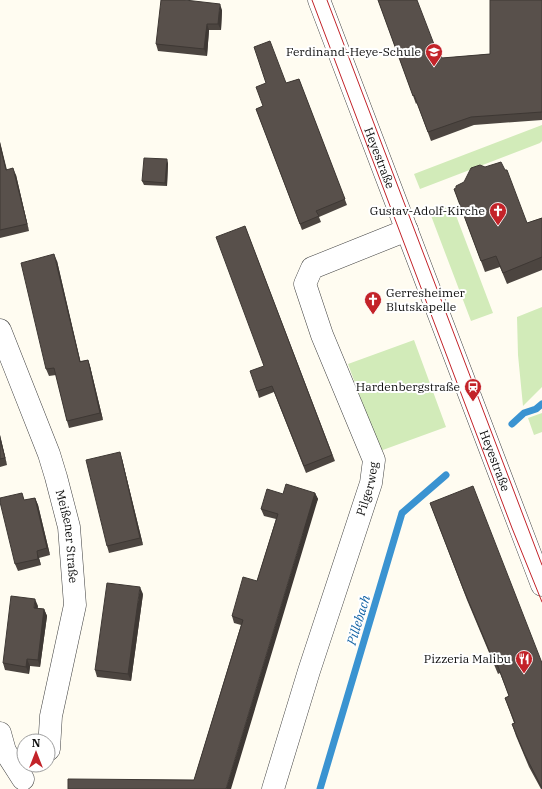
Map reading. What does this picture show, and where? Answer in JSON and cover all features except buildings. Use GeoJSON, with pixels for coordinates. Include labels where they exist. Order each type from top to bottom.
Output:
{"type":"FeatureCollection","features":[{"type":"Feature","properties":{"kind":"street","name":"Heyestraße"},"geometry":{"type":"LineString","coordinates":[[319,0],[541,579]]}},
{"type":"Feature","properties":{"kind":"street","name":"Pilgerweg"},"geometry":{"type":"LineString","coordinates":[[272,789],[371,483],[374,460],[322,335],[305,284],[312,268],[407,230]]}},
{"type":"Feature","properties":{"kind":"street","name":"Meißener Straße"},"geometry":{"type":"LineString","coordinates":[[0,330],[49,454],[69,527],[75,605],[51,716],[50,733]]}},
{"type":"Feature","properties":{"kind":"street"},"geometry":{"type":"LineString","coordinates":[[0,733],[5,751],[26,778]]}},
{"type":"Feature","properties":{"kind":"green space"},"geometry":{"type":"Polygon","coordinates":[[[542,125],[542,141],[540,143],[420,189],[414,174],[542,125]]]}},
{"type":"Feature","properties":{"kind":"green space"},"geometry":{"type":"Polygon","coordinates":[[[452,205],[493,313],[471,321],[430,213],[452,205]]]}},
{"type":"Feature","properties":{"kind":"green space"},"geometry":{"type":"Polygon","coordinates":[[[542,307],[542,387],[523,406],[518,355],[517,317],[542,307]]]}},
{"type":"Feature","properties":{"kind":"green space"},"geometry":{"type":"Polygon","coordinates":[[[414,340],[446,427],[380,451],[348,364],[414,340]]]}},
{"type":"Feature","properties":{"kind":"green space"},"geometry":{"type":"Polygon","coordinates":[[[542,413],[542,432],[534,435],[528,418],[542,413]]]}},
{"type":"Feature","properties":{"kind":"waterway","name":"Pillebach"},"geometry":{"type":"LineString","coordinates":[[512,424],[524,413],[536,409],[542,404]]}},
{"type":"Feature","properties":{"kind":"waterway","name":"Pillebach"},"geometry":{"type":"LineString","coordinates":[[320,789],[402,513],[446,475]]}},
{"type":"Feature","properties":{"kind":"tram line"},"geometry":{"type":"LineString","coordinates":[[312,0],[512,528],[542,602]]}},
{"type":"Feature","properties":{"kind":"tram line"},"geometry":{"type":"LineString","coordinates":[[327,0],[542,565]]}},
{"type":"Feature","properties":{"kind":"place","name":"Ferdinand-Heye-Schule"},"geometry":{"type":"Point","coordinates":[434,67]}},
{"type":"Feature","properties":{"kind":"place","name":"Gustav-Adolf-Kirche"},"geometry":{"type":"Point","coordinates":[498,226]}},
{"type":"Feature","properties":{"kind":"place","name":"Gerresheimer Blutskapelle"},"geometry":{"type":"Point","coordinates":[373,315]}},
{"type":"Feature","properties":{"kind":"place","name":"Hardenbergstraße"},"geometry":{"type":"Point","coordinates":[473,402]}},
{"type":"Feature","properties":{"kind":"place","name":"Pizzeria Malibu"},"geometry":{"type":"Point","coordinates":[524,674]}}]}
